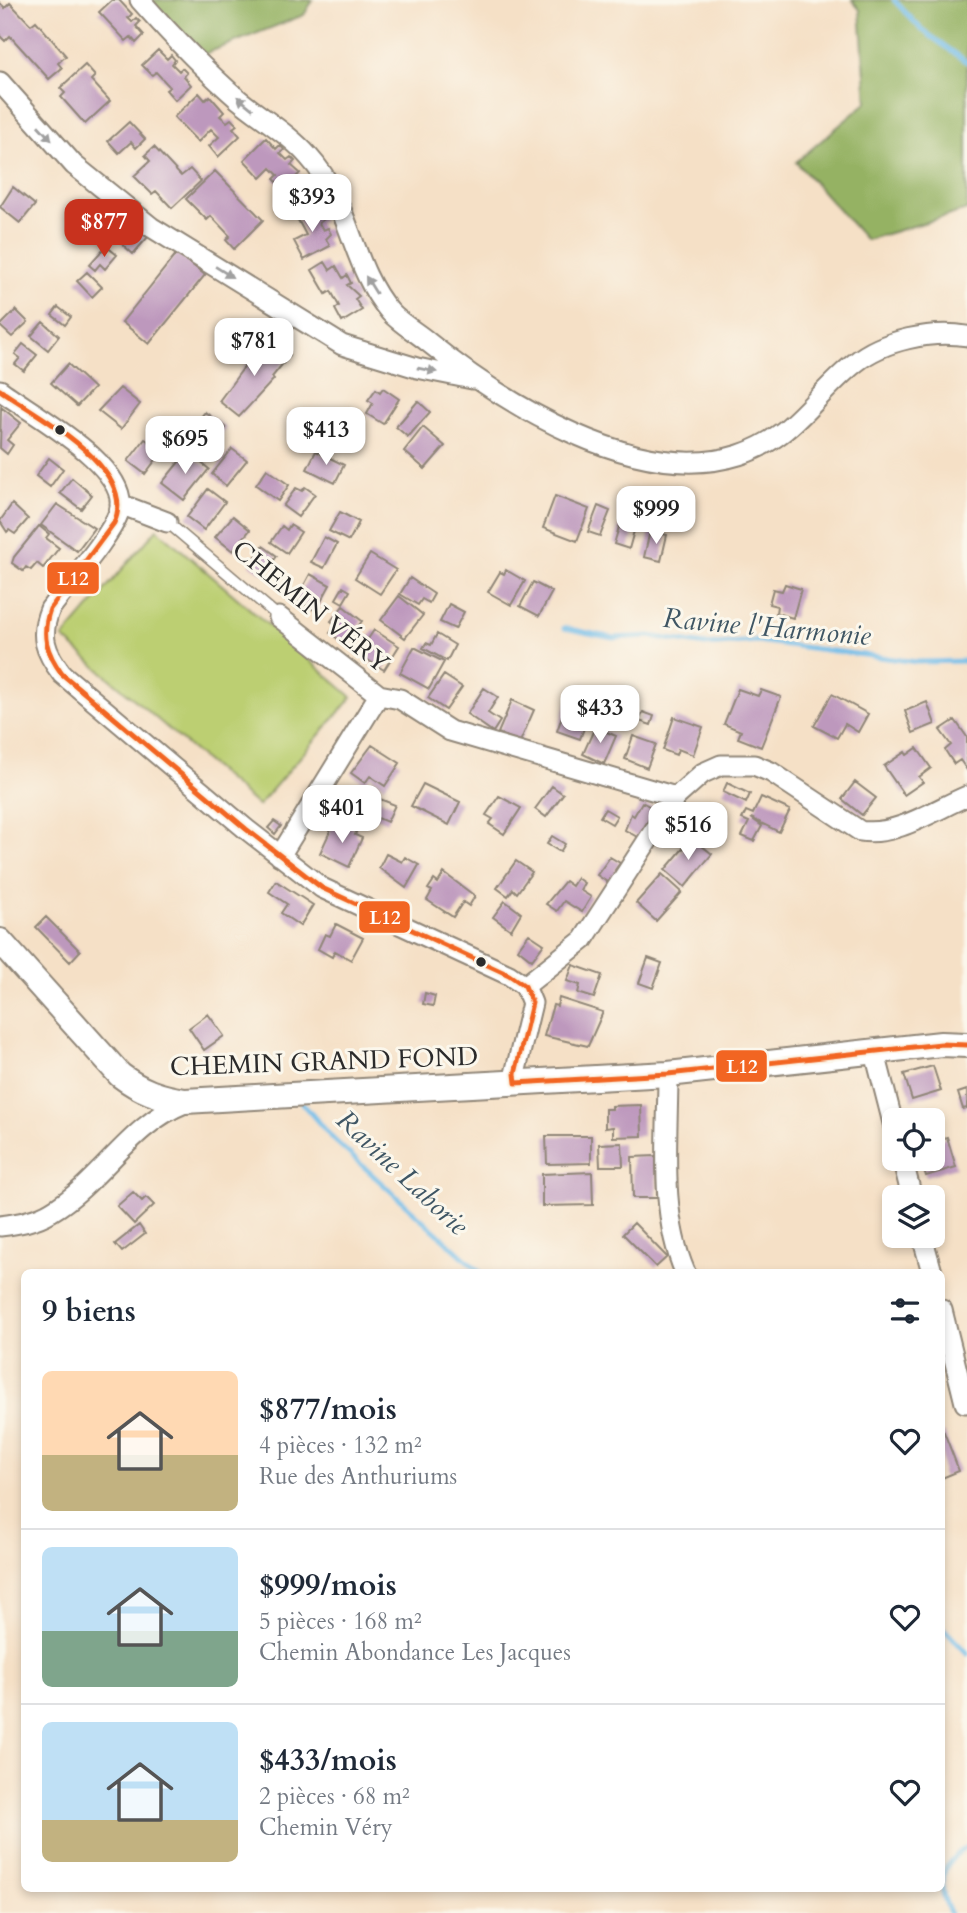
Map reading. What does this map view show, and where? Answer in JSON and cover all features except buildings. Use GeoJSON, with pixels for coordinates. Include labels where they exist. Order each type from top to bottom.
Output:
{"type":"FeatureCollection","features":[{"type":"Feature","properties":{"kind":"street"},"geometry":{"type":"LineString","coordinates":[[140,0],[189,54],[308,156],[339,199],[366,278],[391,313],[475,380],[565,431],[630,453],[679,461],[709,461],[738,455],[765,445],[790,429],[857,361],[886,346],[918,337],[951,333],[967,336]]}},
{"type":"Feature","properties":{"kind":"street"},"geometry":{"type":"LineString","coordinates":[[0,82],[74,165],[151,228],[342,345],[417,368],[475,380]]}},
{"type":"Feature","properties":{"kind":"street"},"geometry":{"type":"LineString","coordinates":[[0,390],[99,462],[118,488],[120,504],[114,522],[50,609],[42,639],[49,657],[79,688],[322,888],[509,975],[525,986],[532,1003],[515,1074],[516,1083]]}},
{"type":"Feature","properties":{"kind":"street","name":"CHEMIN VÉRY"},"geometry":{"type":"LineString","coordinates":[[120,504],[167,522]]}},
{"type":"Feature","properties":{"kind":"street","name":"CHEMIN VÉRY"},"geometry":{"type":"LineString","coordinates":[[279,617],[379,695],[400,699],[450,731],[676,797]]}},
{"type":"Feature","properties":{"kind":"street"},"geometry":{"type":"LineString","coordinates":[[280,856],[379,695]]}},
{"type":"Feature","properties":{"kind":"street"},"geometry":{"type":"LineString","coordinates":[[525,986],[583,940],[676,797],[703,773],[721,765],[754,765],[771,772],[860,831],[875,834],[967,796]]}},
{"type":"Feature","properties":{"kind":"street","name":"CHEMIN GRAND FOND"},"geometry":{"type":"LineString","coordinates":[[0,941],[120,1075],[138,1088],[159,1097],[185,1101],[667,1074],[941,1044],[967,1045]]}},
{"type":"Feature","properties":{"kind":"street"},"geometry":{"type":"LineString","coordinates":[[875,1053],[889,1108]]}},
{"type":"Feature","properties":{"kind":"street"},"geometry":{"type":"LineString","coordinates":[[667,1074],[669,1209],[676,1251],[684,1269]]}},
{"type":"Feature","properties":{"kind":"street"},"geometry":{"type":"LineString","coordinates":[[0,1226],[51,1212],[143,1127],[160,1114],[185,1101]]}},
{"type":"Feature","properties":{"kind":"street"},"geometry":{"type":"LineString","coordinates":[[925,1248],[931,1269]]}},
{"type":"Feature","properties":{"kind":"street"},"geometry":{"type":"LineString","coordinates":[[945,1322],[965,1403]]}},
{"type":"Feature","properties":{"kind":"lane","name":"CHEMIN VÉRY"},"geometry":{"type":"LineString","coordinates":[[167,522],[279,617]]}},
{"type":"Feature","properties":{"kind":"green space"},"geometry":{"type":"Polygon","coordinates":[[[147,0],[313,0],[304,15],[199,56],[147,0]]]}},
{"type":"Feature","properties":{"kind":"green space"},"geometry":{"type":"Polygon","coordinates":[[[852,0],[967,0],[967,210],[866,240],[796,162],[867,102],[860,10],[852,0]]]}},
{"type":"Feature","properties":{"kind":"green space"},"geometry":{"type":"Polygon","coordinates":[[[157,529],[352,697],[258,806],[63,638],[157,529]]]}},
{"type":"Feature","properties":{"kind":"waterway"},"geometry":{"type":"LineString","coordinates":[[894,0],[921,29],[967,62]]}},
{"type":"Feature","properties":{"kind":"waterway","name":"Ravine l'Harmonie"},"geometry":{"type":"LineString","coordinates":[[564,628],[613,638],[650,636],[705,645],[757,641],[917,662],[967,661]]}},
{"type":"Feature","properties":{"kind":"waterway","name":"Ravine Laborie"},"geometry":{"type":"LineString","coordinates":[[302,1103],[333,1139],[477,1269]]}},
{"type":"Feature","properties":{"kind":"waterway","name":"Ravine Laborie"},"geometry":{"type":"LineString","coordinates":[[945,1630],[967,1653]]}},
{"type":"Feature","properties":{"kind":"waterway","name":"Ravine Laborie"},"geometry":{"type":"LineString","coordinates":[[945,1871],[951,1861],[967,1847]]}},
{"type":"Feature","properties":{"kind":"waterway","name":"Ravine Laborie"},"geometry":{"type":"LineString","coordinates":[[943,1892],[950,1913]]}},
{"type":"Feature","properties":{"kind":"transit line","name":"L12"},"geometry":{"type":"LineString","coordinates":[[0,390],[59,429],[99,464],[112,483],[118,503],[114,523],[50,609],[47,618],[49,651],[62,674],[246,829],[322,888],[509,975],[525,986],[532,1003],[515,1074],[516,1083]]}},
{"type":"Feature","properties":{"kind":"transit line","name":"L12"},"geometry":{"type":"LineString","coordinates":[[516,1083],[668,1074],[941,1044],[967,1045]]}}]}
